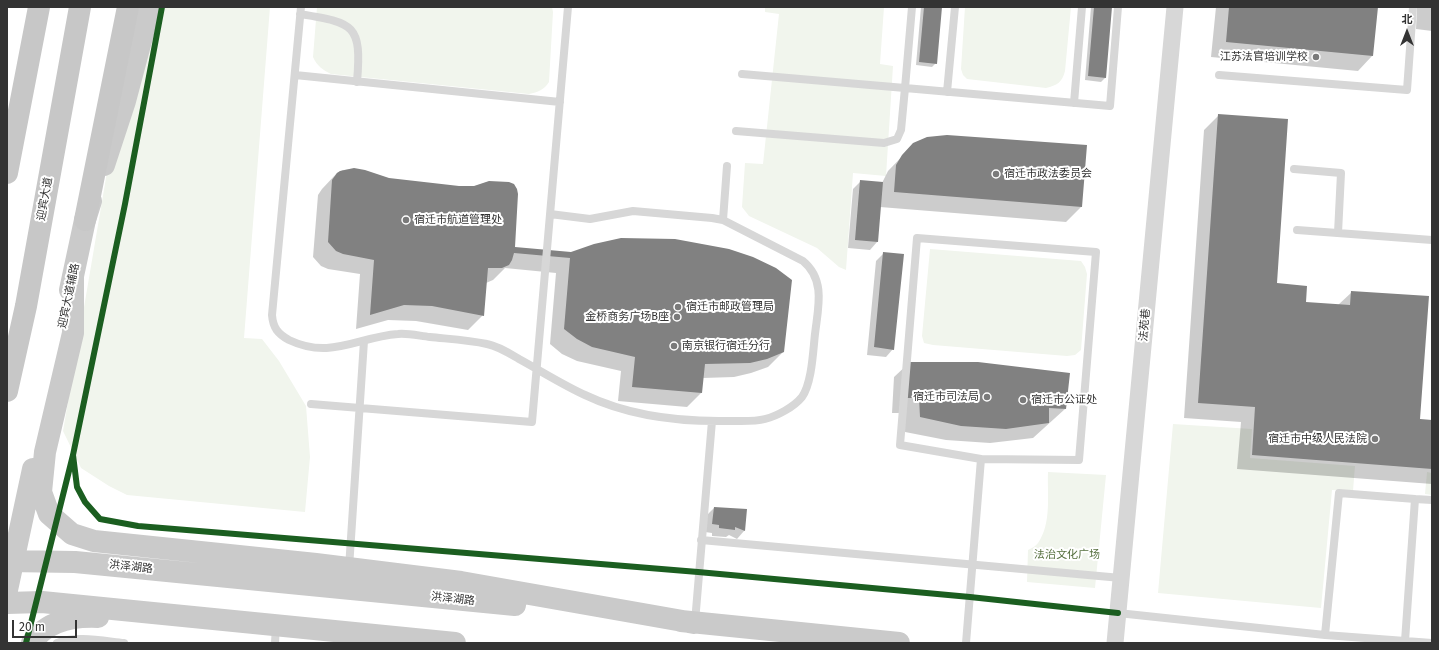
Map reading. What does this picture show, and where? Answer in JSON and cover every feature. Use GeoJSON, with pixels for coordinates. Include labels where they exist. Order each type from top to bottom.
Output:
{"type":"FeatureCollection","features":[{"type":"Feature","properties":{"kind":"highway"},"geometry":{"type":"LineString","coordinates":[[7,173],[39,7]]}},
{"type":"Feature","properties":{"kind":"highway","name":"迎宾大道"},"geometry":{"type":"LineString","coordinates":[[7,391],[26,306],[80,7]]}},
{"type":"Feature","properties":{"kind":"highway"},"geometry":{"type":"LineString","coordinates":[[85,220],[128,7]]}},
{"type":"Feature","properties":{"kind":"main road","name":"迎宾大道辅路"},"geometry":{"type":"LineString","coordinates":[[7,590],[10,561],[85,220],[125,101],[150,7]]}},
{"type":"Feature","properties":{"kind":"main road"},"geometry":{"type":"LineString","coordinates":[[73,276],[73,333],[45,452],[41,492],[49,514],[72,534],[94,541],[349,568],[460,582],[694,623]]}},
{"type":"Feature","properties":{"kind":"main road","name":"洪泽湖路"},"geometry":{"type":"LineString","coordinates":[[10,561],[83,562],[899,643]]}},
{"type":"Feature","properties":{"kind":"main road"},"geometry":{"type":"LineString","coordinates":[[7,603],[42,602],[276,634]]}},
{"type":"Feature","properties":{"kind":"main road"},"geometry":{"type":"LineString","coordinates":[[32,643],[37,635],[59,621],[86,617],[276,634],[455,643]]}},
{"type":"Feature","properties":{"kind":"street","name":"法苑巷"},"geometry":{"type":"LineString","coordinates":[[1115,643],[1175,7]]}},
{"type":"Feature","properties":{"kind":"lane"},"geometry":{"type":"LineString","coordinates":[[311,404],[532,422],[568,7]]}},
{"type":"Feature","properties":{"kind":"lane"},"geometry":{"type":"LineString","coordinates":[[736,131],[884,143],[897,139],[901,130],[912,7]]}},
{"type":"Feature","properties":{"kind":"lane"},"geometry":{"type":"LineString","coordinates":[[947,92],[955,7]]}},
{"type":"Feature","properties":{"kind":"lane"},"geometry":{"type":"LineString","coordinates":[[1074,103],[1082,7]]}},
{"type":"Feature","properties":{"kind":"lane"},"geometry":{"type":"LineString","coordinates":[[742,74],[1110,106],[1118,7]]}},
{"type":"Feature","properties":{"kind":"lane"},"geometry":{"type":"LineString","coordinates":[[1219,75],[1407,90],[1413,7]]}},
{"type":"Feature","properties":{"kind":"lane"},"geometry":{"type":"LineString","coordinates":[[356,82],[359,57],[355,35],[350,28],[331,19],[300,11],[272,315],[273,325],[284,337],[298,344],[317,348],[332,348],[398,334],[489,344],[504,350],[584,395],[624,410],[674,419],[712,421],[765,419],[792,406],[802,397],[809,378],[819,299],[819,286],[817,279],[808,265],[803,261],[723,220],[633,211],[590,219],[550,214]]}},
{"type":"Feature","properties":{"kind":"lane"},"geometry":{"type":"LineString","coordinates":[[295,75],[560,102]]}},
{"type":"Feature","properties":{"kind":"lane"},"geometry":{"type":"LineString","coordinates":[[723,220],[727,166]]}},
{"type":"Feature","properties":{"kind":"lane"},"geometry":{"type":"LineString","coordinates":[[1294,169],[1341,173],[1338,233]]}},
{"type":"Feature","properties":{"kind":"lane"},"geometry":{"type":"LineString","coordinates":[[1297,230],[1432,240]]}},
{"type":"Feature","properties":{"kind":"lane"},"geometry":{"type":"LineString","coordinates":[[917,238],[1096,252],[1079,460],[981,459],[900,445],[917,238]]}},
{"type":"Feature","properties":{"kind":"lane"},"geometry":{"type":"LineString","coordinates":[[349,568],[364,341]]}},
{"type":"Feature","properties":{"kind":"lane"},"geometry":{"type":"LineString","coordinates":[[694,623],[712,421]]}},
{"type":"Feature","properties":{"kind":"lane"},"geometry":{"type":"LineString","coordinates":[[966,643],[981,459]]}},
{"type":"Feature","properties":{"kind":"lane"},"geometry":{"type":"LineString","coordinates":[[1325,635],[1339,493],[1432,500]]}},
{"type":"Feature","properties":{"kind":"lane"},"geometry":{"type":"LineString","coordinates":[[1404,641],[1415,499]]}},
{"type":"Feature","properties":{"kind":"lane"},"geometry":{"type":"LineString","coordinates":[[701,540],[1121,578]]}},
{"type":"Feature","properties":{"kind":"lane"},"geometry":{"type":"LineString","coordinates":[[1118,613],[1325,635],[1432,643]]}},
{"type":"Feature","properties":{"kind":"lane"},"geometry":{"type":"LineString","coordinates":[[56,643],[62,640],[74,639],[124,643]]}},
{"type":"Feature","properties":{"kind":"green space"},"geometry":{"type":"Polygon","coordinates":[[[135,7],[270,7],[244,338],[262,339],[279,361],[306,406],[310,457],[305,512],[127,495],[109,486],[81,468],[63,431],[135,7]]]}},
{"type":"Feature","properties":{"kind":"green space"},"geometry":{"type":"Polygon","coordinates":[[[317,7],[552,7],[549,82],[540,90],[529,94],[331,74],[320,67],[313,57],[317,7]]]}},
{"type":"Feature","properties":{"kind":"green space"},"geometry":{"type":"Polygon","coordinates":[[[765,7],[884,7],[880,64],[893,66],[886,176],[853,173],[846,270],[839,267],[817,248],[749,216],[742,207],[745,163],[763,164],[779,14],[765,12],[765,7]]]}},
{"type":"Feature","properties":{"kind":"green space"},"geometry":{"type":"Polygon","coordinates":[[[965,7],[1071,7],[1065,71],[1061,81],[1046,88],[967,79],[963,75],[961,69],[965,7]]]}},
{"type":"Feature","properties":{"kind":"green space"},"geometry":{"type":"Polygon","coordinates":[[[930,249],[1081,261],[1087,274],[1081,350],[1075,355],[1067,356],[924,343],[922,336],[930,249]]]}},
{"type":"Feature","properties":{"kind":"green space"},"geometry":{"type":"Polygon","coordinates":[[[1173,424],[1252,429],[1250,458],[1355,466],[1353,491],[1332,490],[1321,608],[1158,593],[1173,424]]]}},
{"type":"Feature","properties":{"kind":"green space","name":"法治文化广场"},"geometry":{"type":"Polygon","coordinates":[[[1048,472],[1106,475],[1095,588],[1027,582],[1028,550],[1038,543],[1047,518],[1048,472]]]}},
{"type":"Feature","properties":{"kind":"green space"},"geometry":{"type":"Polygon","coordinates":[[[1427,472],[1432,473],[1432,495],[1425,494],[1427,472]]]}},
{"type":"Feature","properties":{"kind":"building"},"geometry":{"type":"Polygon","coordinates":[[[924,7],[942,7],[937,64],[919,62],[924,7]]]}},
{"type":"Feature","properties":{"kind":"building"},"geometry":{"type":"Polygon","coordinates":[[[1094,7],[1112,7],[1106,78],[1088,76],[1094,7]]]}},
{"type":"Feature","properties":{"kind":"building"},"geometry":{"type":"Polygon","coordinates":[[[1229,7],[1378,7],[1373,56],[1226,42],[1229,7]]]}},
{"type":"Feature","properties":{"kind":"building"},"geometry":{"type":"Polygon","coordinates":[[[1218,114],[1288,119],[1277,283],[1307,286],[1306,302],[1350,305],[1351,291],[1429,296],[1420,419],[1432,420],[1432,469],[1252,455],[1255,407],[1198,403],[1218,114]]]}},
{"type":"Feature","properties":{"kind":"building"},"geometry":{"type":"Polygon","coordinates":[[[947,135],[1087,145],[1082,207],[894,192],[896,165],[902,155],[913,143],[927,137],[947,135]]]}},
{"type":"Feature","properties":{"kind":"building"},"geometry":{"type":"Polygon","coordinates":[[[354,168],[389,178],[459,186],[474,186],[489,181],[509,182],[514,184],[518,194],[515,247],[571,252],[594,244],[621,238],[675,239],[729,249],[753,257],[776,268],[792,280],[784,352],[767,359],[750,363],[705,364],[702,393],[632,387],[635,357],[592,347],[577,339],[564,329],[570,258],[514,253],[509,265],[502,268],[488,268],[484,316],[432,306],[404,305],[370,315],[374,260],[343,254],[336,251],[328,242],[332,180],[340,171],[354,168]]]}},
{"type":"Feature","properties":{"kind":"building"},"geometry":{"type":"Polygon","coordinates":[[[860,180],[883,182],[878,242],[855,240],[860,180]]]}},
{"type":"Feature","properties":{"kind":"building"},"geometry":{"type":"Polygon","coordinates":[[[883,252],[904,254],[894,350],[874,347],[883,252]]]}},
{"type":"Feature","properties":{"kind":"building"},"geometry":{"type":"Polygon","coordinates":[[[909,362],[978,362],[1070,373],[1066,409],[1049,408],[1049,423],[1006,429],[961,426],[920,417],[919,398],[907,398],[909,362]]]}},
{"type":"Feature","properties":{"kind":"building"},"geometry":{"type":"Polygon","coordinates":[[[714,507],[747,509],[745,531],[735,527],[735,530],[719,528],[719,525],[712,524],[714,507]]]}},
{"type":"Feature","properties":{"kind":"cycle path"},"geometry":{"type":"LineString","coordinates":[[26,643],[73,455],[125,204],[162,7]]}},
{"type":"Feature","properties":{"kind":"cycle path"},"geometry":{"type":"LineString","coordinates":[[73,455],[77,487],[85,502],[100,519],[138,526],[698,572],[970,597],[1118,613]]}},
{"type":"Feature","properties":{"kind":"place","name":"江苏法官培训学校"},"geometry":{"type":"Point","coordinates":[1316,57]}},
{"type":"Feature","properties":{"kind":"place","name":"宿迁市政法委员会"},"geometry":{"type":"Point","coordinates":[996,174]}},
{"type":"Feature","properties":{"kind":"place","name":"宿迁市航道管理处"},"geometry":{"type":"Point","coordinates":[406,220]}},
{"type":"Feature","properties":{"kind":"place","name":"宿迁市邮政管理局"},"geometry":{"type":"Point","coordinates":[678,307]}},
{"type":"Feature","properties":{"kind":"place","name":"金桥商务广场B座"},"geometry":{"type":"Point","coordinates":[677,317]}},
{"type":"Feature","properties":{"kind":"place","name":"南京银行宿迁分行"},"geometry":{"type":"Point","coordinates":[674,346]}},
{"type":"Feature","properties":{"kind":"place","name":"宿迁市司法局"},"geometry":{"type":"Point","coordinates":[987,397]}},
{"type":"Feature","properties":{"kind":"place","name":"宿迁市公证处"},"geometry":{"type":"Point","coordinates":[1023,400]}},
{"type":"Feature","properties":{"kind":"place","name":"宿迁市中级人民法院"},"geometry":{"type":"Point","coordinates":[1375,439]}}]}
